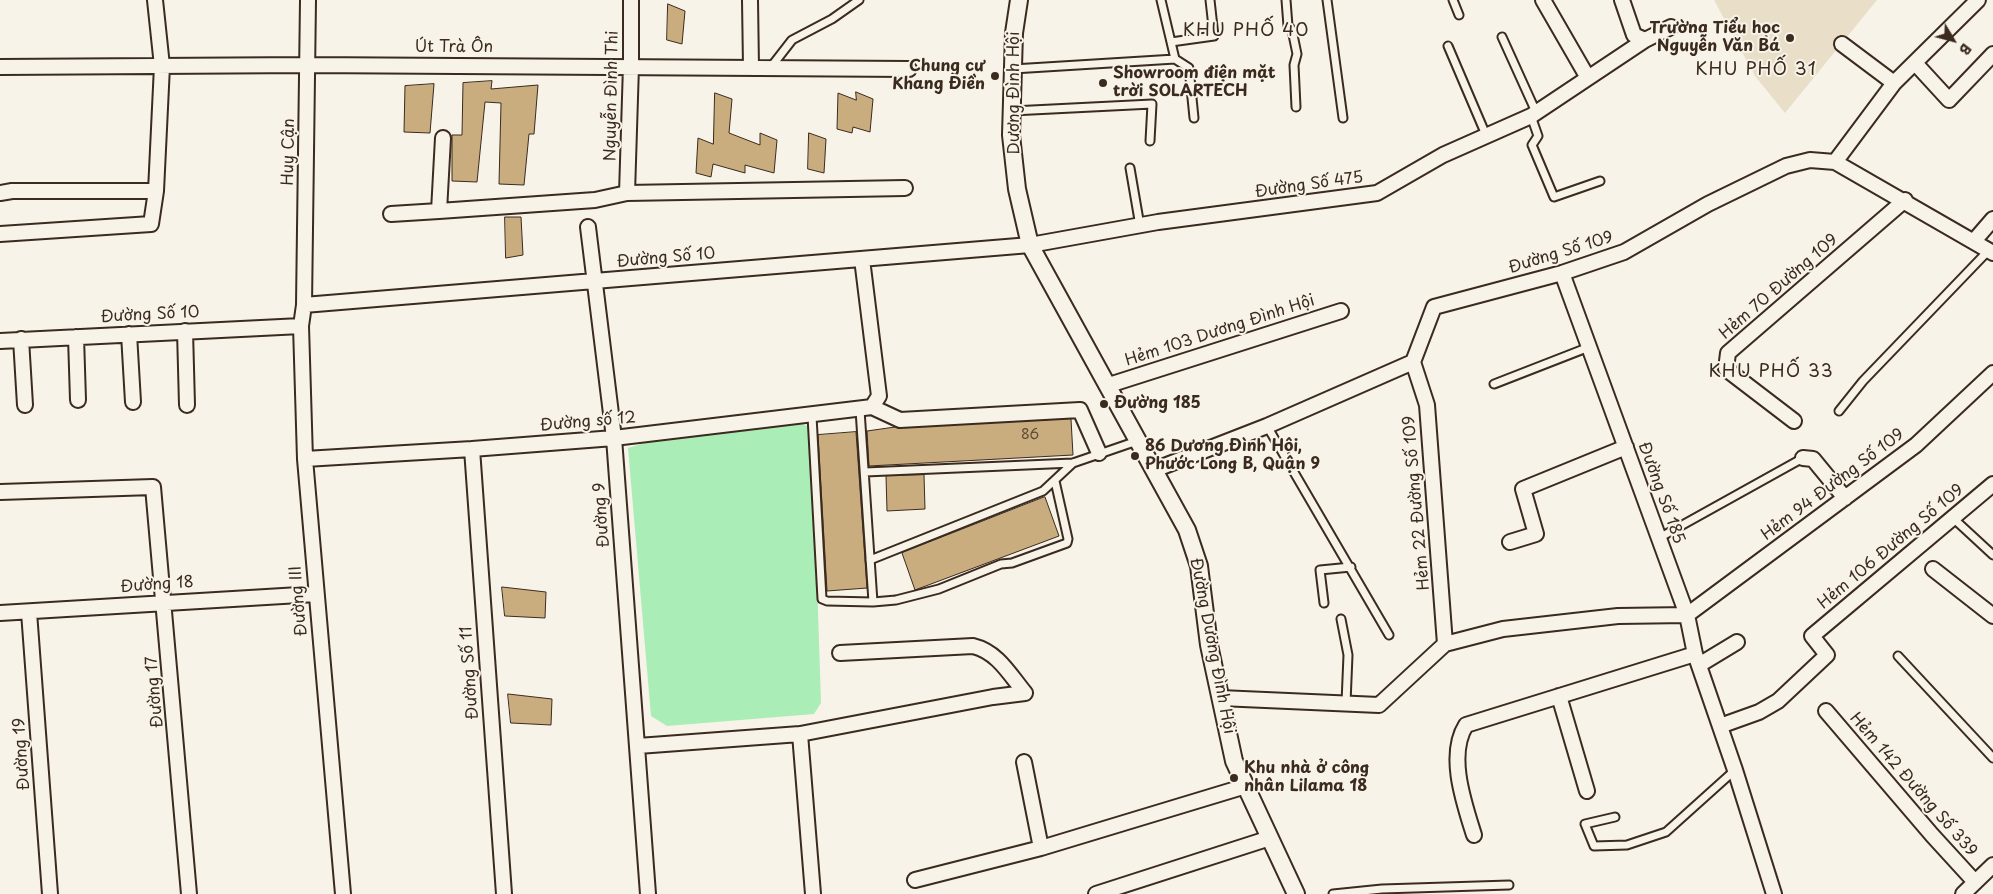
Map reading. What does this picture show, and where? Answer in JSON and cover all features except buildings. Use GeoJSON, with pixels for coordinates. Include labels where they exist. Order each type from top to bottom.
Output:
{"type":"FeatureCollection","features":[{"type":"Feature","properties":{"kind":"street"},"geometry":{"type":"LineString","coordinates":[[0,234],[152,224],[156,190],[162,66],[155,0]]}},
{"type":"Feature","properties":{"kind":"street","name":"Huy Cận"},"geometry":{"type":"LineString","coordinates":[[304,305],[308,0]]}},
{"type":"Feature","properties":{"kind":"street","name":"Nguyễn Đình Thi"},"geometry":{"type":"LineString","coordinates":[[627,193],[631,66],[630,0]]}},
{"type":"Feature","properties":{"kind":"street"},"geometry":{"type":"LineString","coordinates":[[750,0],[751,67]]}},
{"type":"Feature","properties":{"kind":"street","name":"Dương Đình Hội"},"geometry":{"type":"LineString","coordinates":[[1019,0],[1014,33],[1011,135],[1017,189],[1030,245]]}},
{"type":"Feature","properties":{"kind":"street"},"geometry":{"type":"LineString","coordinates":[[1544,0],[1588,78]]}},
{"type":"Feature","properties":{"kind":"street"},"geometry":{"type":"LineString","coordinates":[[1622,0],[1634,35],[1645,40]]}},
{"type":"Feature","properties":{"kind":"street"},"geometry":{"type":"LineString","coordinates":[[1835,162],[1894,83],[1978,0]]}},
{"type":"Feature","properties":{"kind":"street","name":"Đường Số 475"},"geometry":{"type":"LineString","coordinates":[[1030,245],[1140,226],[1376,193],[1442,155],[1534,114],[1645,40],[1671,27]]}},
{"type":"Feature","properties":{"kind":"street"},"geometry":{"type":"LineString","coordinates":[[1842,44],[1894,83]]}},
{"type":"Feature","properties":{"kind":"street"},"geometry":{"type":"LineString","coordinates":[[1915,63],[1949,100],[1993,54]]}},
{"type":"Feature","properties":{"kind":"street","name":"Út Trà Ôn"},"geometry":{"type":"LineString","coordinates":[[0,67],[308,64],[908,68]]}},
{"type":"Feature","properties":{"kind":"street"},"geometry":{"type":"LineString","coordinates":[[439,211],[443,138]]}},
{"type":"Feature","properties":{"kind":"street","name":"Đường Số 109"},"geometry":{"type":"LineString","coordinates":[[1413,362],[1434,307],[1562,273],[1624,252],[1708,204],[1786,166],[1810,160],[1835,162],[1905,200],[1991,252]]}},
{"type":"Feature","properties":{"kind":"street"},"geometry":{"type":"LineString","coordinates":[[392,214],[595,200],[627,193],[905,188]]}},
{"type":"Feature","properties":{"kind":"street"},"geometry":{"type":"LineString","coordinates":[[0,193],[12,191],[156,190]]}},
{"type":"Feature","properties":{"kind":"street","name":"Hẻm 70 Đường 109"},"geometry":{"type":"LineString","coordinates":[[1794,421],[1726,369],[1728,353],[1905,200]]}},
{"type":"Feature","properties":{"kind":"street"},"geometry":{"type":"LineString","coordinates":[[1974,241],[1993,219]]}},
{"type":"Feature","properties":{"kind":"street","name":"Đường 9"},"geometry":{"type":"LineString","coordinates":[[588,227],[614,438],[648,894]]}},
{"type":"Feature","properties":{"kind":"street","name":"Đường Số 10"},"geometry":{"type":"LineString","coordinates":[[304,305],[1030,245]]}},
{"type":"Feature","properties":{"kind":"street","name":"Đường Dương Đình Hội"},"geometry":{"type":"LineString","coordinates":[[1030,245],[1109,385],[1187,530],[1199,566],[1209,646],[1234,761],[1296,894]]}},
{"type":"Feature","properties":{"kind":"street"},"geometry":{"type":"LineString","coordinates":[[862,260],[880,396],[866,409],[900,420],[1080,410],[1099,453]]}},
{"type":"Feature","properties":{"kind":"street","name":"Đường Số 185"},"geometry":{"type":"LineString","coordinates":[[1562,273],[1687,615],[1697,659],[1735,770],[1774,894]]}},
{"type":"Feature","properties":{"kind":"street","name":"Đường III"},"geometry":{"type":"LineString","coordinates":[[304,305],[301,326],[305,459],[343,894]]}},
{"type":"Feature","properties":{"kind":"street","name":"Hẻm 103 Dương Đình Hội"},"geometry":{"type":"LineString","coordinates":[[1109,385],[1341,311]]}},
{"type":"Feature","properties":{"kind":"street","name":"Đường Số 10"},"geometry":{"type":"LineString","coordinates":[[0,341],[301,326]]}},
{"type":"Feature","properties":{"kind":"street"},"geometry":{"type":"LineString","coordinates":[[185,331],[187,405]]}},
{"type":"Feature","properties":{"kind":"street"},"geometry":{"type":"LineString","coordinates":[[129,334],[133,402]]}},
{"type":"Feature","properties":{"kind":"street"},"geometry":{"type":"LineString","coordinates":[[76,336],[78,400]]}},
{"type":"Feature","properties":{"kind":"street"},"geometry":{"type":"LineString","coordinates":[[22,339],[25,405]]}},
{"type":"Feature","properties":{"kind":"street"},"geometry":{"type":"LineString","coordinates":[[1154,470],[1267,426],[1413,362]]}},
{"type":"Feature","properties":{"kind":"street","name":"Hẻm 22 Đường Số 109"},"geometry":{"type":"LineString","coordinates":[[1413,362],[1427,405],[1446,644]]}},
{"type":"Feature","properties":{"kind":"street","name":"Hẻm 94 Đường Số 109"},"geometry":{"type":"LineString","coordinates":[[1687,615],[1916,445],[1993,373]]}},
{"type":"Feature","properties":{"kind":"street","name":"Đường số 12"},"geometry":{"type":"LineString","coordinates":[[305,459],[614,438],[866,409]]}},
{"type":"Feature","properties":{"kind":"street"},"geometry":{"type":"LineString","coordinates":[[1510,542],[1536,534],[1523,489],[1626,446]]}},
{"type":"Feature","properties":{"kind":"street","name":"Đường Số 11"},"geometry":{"type":"LineString","coordinates":[[472,449],[504,894]]}},
{"type":"Feature","properties":{"kind":"street"},"geometry":{"type":"LineString","coordinates":[[1803,458],[1813,459],[1845,498]]}},
{"type":"Feature","properties":{"kind":"street","name":"Hẻm 106 Đường Số 109"},"geometry":{"type":"LineString","coordinates":[[1720,726],[1760,712],[1778,701],[1827,655],[1812,636],[1993,484]]}},
{"type":"Feature","properties":{"kind":"street","name":"Đường 17"},"geometry":{"type":"LineString","coordinates":[[0,492],[153,487],[165,602],[190,894]]}},
{"type":"Feature","properties":{"kind":"street"},"geometry":{"type":"LineString","coordinates":[[1933,569],[1993,616]]}},
{"type":"Feature","properties":{"kind":"street","name":"Đường 18"},"geometry":{"type":"LineString","coordinates":[[0,613],[316,594]]}},
{"type":"Feature","properties":{"kind":"street","name":"Đường 19"},"geometry":{"type":"LineString","coordinates":[[29,612],[50,894]]}},
{"type":"Feature","properties":{"kind":"street"},"geometry":{"type":"LineString","coordinates":[[1220,698],[1379,705],[1446,644],[1503,629],[1618,616],[1687,615]]}},
{"type":"Feature","properties":{"kind":"street"},"geometry":{"type":"LineString","coordinates":[[1474,835],[1459,786],[1459,736],[1466,725],[1559,696],[1697,659],[1737,642]]}},
{"type":"Feature","properties":{"kind":"street"},"geometry":{"type":"LineString","coordinates":[[638,746],[800,734],[993,697],[1025,693],[997,658],[983,649],[973,646],[840,653]]}},
{"type":"Feature","properties":{"kind":"street"},"geometry":{"type":"LineString","coordinates":[[1559,696],[1588,791]]}},
{"type":"Feature","properties":{"kind":"street","name":"Hẻm 142 Đường Số 339"},"geometry":{"type":"LineString","coordinates":[[1826,711],[1932,835],[1975,882]]}},
{"type":"Feature","properties":{"kind":"street"},"geometry":{"type":"LineString","coordinates":[[800,734],[812,894]]}},
{"type":"Feature","properties":{"kind":"street"},"geometry":{"type":"LineString","coordinates":[[1024,762],[1041,848]]}},
{"type":"Feature","properties":{"kind":"street"},"geometry":{"type":"LineString","coordinates":[[915,880],[1041,848],[1246,786]]}},
{"type":"Feature","properties":{"kind":"street"},"geometry":{"type":"LineString","coordinates":[[1096,894],[1270,838]]}},
{"type":"Feature","properties":{"kind":"street"},"geometry":{"type":"LineString","coordinates":[[1963,894],[1993,865]]}},
{"type":"Feature","properties":{"kind":"lane"},"geometry":{"type":"LineString","coordinates":[[771,67],[792,40],[832,19],[859,0]]}},
{"type":"Feature","properties":{"kind":"lane"},"geometry":{"type":"LineString","coordinates":[[1161,0],[1175,59]]}},
{"type":"Feature","properties":{"kind":"lane"},"geometry":{"type":"LineString","coordinates":[[1171,42],[1214,36],[1210,0]]}},
{"type":"Feature","properties":{"kind":"lane"},"geometry":{"type":"LineString","coordinates":[[1286,0],[1288,26],[1292,30],[1297,54],[1294,65],[1296,107]]}},
{"type":"Feature","properties":{"kind":"lane"},"geometry":{"type":"LineString","coordinates":[[1327,0],[1343,118]]}},
{"type":"Feature","properties":{"kind":"lane"},"geometry":{"type":"LineString","coordinates":[[1453,0],[1460,15]]}},
{"type":"Feature","properties":{"kind":"lane"},"geometry":{"type":"LineString","coordinates":[[1502,37],[1534,114],[1538,136],[1532,145],[1554,197],[1600,181]]}},
{"type":"Feature","properties":{"kind":"lane"},"geometry":{"type":"LineString","coordinates":[[1448,46],[1486,134]]}},
{"type":"Feature","properties":{"kind":"lane"},"geometry":{"type":"LineString","coordinates":[[1012,69],[1175,59],[1188,68],[1194,118]]}},
{"type":"Feature","properties":{"kind":"lane"},"geometry":{"type":"LineString","coordinates":[[1012,111],[1152,104],[1150,142]]}},
{"type":"Feature","properties":{"kind":"lane"},"geometry":{"type":"LineString","coordinates":[[1130,168],[1140,226]]}},
{"type":"Feature","properties":{"kind":"lane"},"geometry":{"type":"LineString","coordinates":[[1839,411],[1863,381],[1991,252]]}},
{"type":"Feature","properties":{"kind":"lane"},"geometry":{"type":"LineString","coordinates":[[1494,384],[1589,347]]}},
{"type":"Feature","properties":{"kind":"lane"},"geometry":{"type":"LineString","coordinates":[[866,409],[865,472],[873,602]]}},
{"type":"Feature","properties":{"kind":"lane"},"geometry":{"type":"LineString","coordinates":[[812,416],[822,599],[827,602],[896,600],[939,589],[1001,564],[1012,563],[1066,543],[1068,538],[1055,481]]}},
{"type":"Feature","properties":{"kind":"lane"},"geometry":{"type":"LineString","coordinates":[[1267,426],[1351,566],[1389,635]]}},
{"type":"Feature","properties":{"kind":"lane"},"geometry":{"type":"LineString","coordinates":[[865,472],[1073,463],[1138,441]]}},
{"type":"Feature","properties":{"kind":"lane"},"geometry":{"type":"LineString","coordinates":[[1659,538],[1803,458]]}},
{"type":"Feature","properties":{"kind":"lane"},"geometry":{"type":"LineString","coordinates":[[870,560],[1044,490],[1073,463]]}},
{"type":"Feature","properties":{"kind":"lane"},"geometry":{"type":"LineString","coordinates":[[1953,518],[1993,555]]}},
{"type":"Feature","properties":{"kind":"lane"},"geometry":{"type":"LineString","coordinates":[[1324,603],[1320,570],[1351,566]]}},
{"type":"Feature","properties":{"kind":"lane"},"geometry":{"type":"LineString","coordinates":[[1341,619],[1348,655],[1346,703]]}},
{"type":"Feature","properties":{"kind":"lane"},"geometry":{"type":"LineString","coordinates":[[1898,656],[1993,758]]}},
{"type":"Feature","properties":{"kind":"lane"},"geometry":{"type":"LineString","coordinates":[[1615,817],[1585,824],[1594,846],[1627,845],[1666,832],[1735,770]]}},
{"type":"Feature","properties":{"kind":"lane"},"geometry":{"type":"LineString","coordinates":[[1333,894],[1382,889],[1509,885]]}},
{"type":"Feature","properties":{"kind":"shaded area","name":"Trường Tiểu học Nguyễn Văn Bá"},"geometry":{"type":"Polygon","coordinates":[[[1714,0],[1877,0],[1785,113],[1755,76],[1714,0]]]}},
{"type":"Feature","properties":{"kind":"green space"},"geometry":{"type":"Polygon","coordinates":[[[802,424],[812,428],[821,703],[814,714],[667,726],[651,716],[628,448],[648,442],[802,424]]]}},
{"type":"Feature","properties":{"kind":"place","name":"Trường Tiểu học Nguyễn Văn Bá"},"geometry":{"type":"Point","coordinates":[1790,38]}},
{"type":"Feature","properties":{"kind":"place","name":"Chung cư Khang Điền"},"geometry":{"type":"Point","coordinates":[995,76]}},
{"type":"Feature","properties":{"kind":"place","name":"Showroom điện mặt trời SOLARTECH"},"geometry":{"type":"Point","coordinates":[1103,83]}},
{"type":"Feature","properties":{"kind":"place","name":"Đường 185"},"geometry":{"type":"Point","coordinates":[1104,404]}},
{"type":"Feature","properties":{"kind":"place","name":"86 Dương Đình Hội, Phước Long B, Quận 9"},"geometry":{"type":"Point","coordinates":[1135,456]}},
{"type":"Feature","properties":{"kind":"place","name":"Khu nhà ở công nhân Lilama 18"},"geometry":{"type":"Point","coordinates":[1234,778]}},
{"type":"Feature","properties":{"kind":"district","name":"KHU PHỐ 40"},"geometry":{"type":"Point","coordinates":[1246,31]}},
{"type":"Feature","properties":{"kind":"district","name":"KHU PHỐ 31"},"geometry":{"type":"Point","coordinates":[1756,70]}},
{"type":"Feature","properties":{"kind":"district","name":"KHU PHỐ 33"},"geometry":{"type":"Point","coordinates":[1771,372]}}]}
